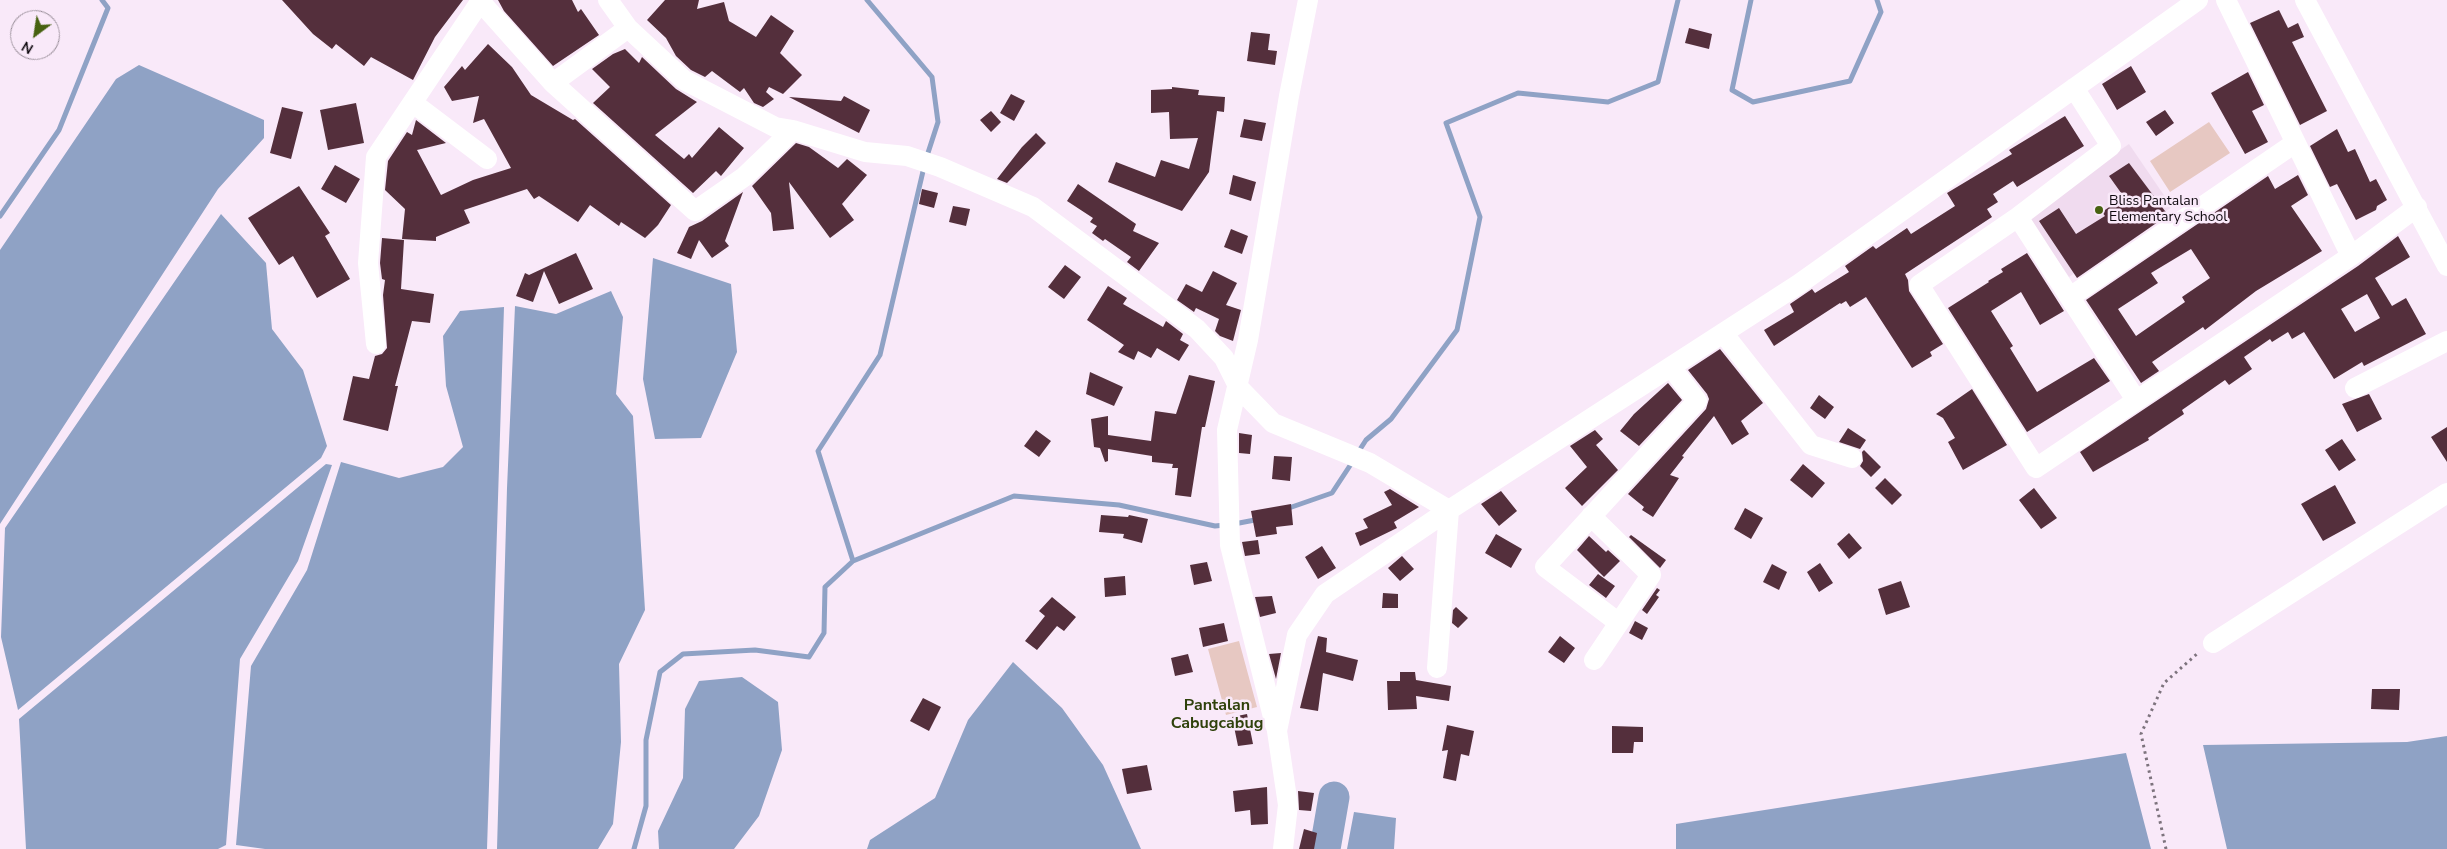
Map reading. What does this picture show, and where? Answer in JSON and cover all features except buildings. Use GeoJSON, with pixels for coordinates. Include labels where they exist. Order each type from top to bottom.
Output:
{"type":"FeatureCollection","features":[{"type":"Feature","properties":{"kind":"street"},"geometry":{"type":"LineString","coordinates":[[608,0],[628,28],[684,80],[775,127],[793,130],[866,152],[907,156],[940,166],[1033,207],[1197,329],[1224,358],[1239,388],[1273,423],[1370,463],[1449,510]]}},
{"type":"Feature","properties":{"kind":"street"},"geometry":{"type":"LineString","coordinates":[[1283,849],[1288,805],[1277,731],[1230,545],[1227,430],[1239,388],[1308,0]]}},
{"type":"Feature","properties":{"kind":"street"},"geometry":{"type":"LineString","coordinates":[[1277,731],[1297,635],[1325,594],[1449,510],[1799,284],[2198,0]]}},
{"type":"Feature","properties":{"kind":"street"},"geometry":{"type":"LineString","coordinates":[[2226,0],[2351,256]]}},
{"type":"Feature","properties":{"kind":"street"},"geometry":{"type":"LineString","coordinates":[[2305,0],[2447,266]]}},
{"type":"Feature","properties":{"kind":"street"},"geometry":{"type":"LineString","coordinates":[[376,344],[368,263],[376,157],[480,1],[553,83],[696,211],[744,177],[793,130]]}},
{"type":"Feature","properties":{"kind":"street"},"geometry":{"type":"LineString","coordinates":[[553,83],[628,28]]}},
{"type":"Feature","properties":{"kind":"street"},"geometry":{"type":"LineString","coordinates":[[2074,88],[2111,146],[2018,217],[1918,285],[2036,468],[2351,256],[2417,207]]}},
{"type":"Feature","properties":{"kind":"street"},"geometry":{"type":"LineString","coordinates":[[413,102],[488,159]]}},
{"type":"Feature","properties":{"kind":"street"},"geometry":{"type":"LineString","coordinates":[[2070,297],[2295,143]]}},
{"type":"Feature","properties":{"kind":"street"},"geometry":{"type":"LineString","coordinates":[[2018,217],[2136,400]]}},
{"type":"Feature","properties":{"kind":"street"},"geometry":{"type":"LineString","coordinates":[[1724,333],[1811,445],[1852,458]]}},
{"type":"Feature","properties":{"kind":"street"},"geometry":{"type":"LineString","coordinates":[[2355,388],[2447,341]]}},
{"type":"Feature","properties":{"kind":"street"},"geometry":{"type":"LineString","coordinates":[[1619,623],[1545,567],[1697,401],[1671,367]]}},
{"type":"Feature","properties":{"kind":"street"},"geometry":{"type":"LineString","coordinates":[[2213,643],[2447,493]]}},
{"type":"Feature","properties":{"kind":"street"},"geometry":{"type":"LineString","coordinates":[[1437,668],[1449,510]]}},
{"type":"Feature","properties":{"kind":"street"},"geometry":{"type":"LineString","coordinates":[[1591,516],[1652,575],[1594,660]]}},
{"type":"Feature","properties":{"kind":"path"},"geometry":{"type":"LineString","coordinates":[[2166,849],[2142,734],[2164,683],[2213,643]]}},
{"type":"Feature","properties":{"kind":"shaded area"},"geometry":{"type":"Polygon","coordinates":[[[2209,122],[2230,153],[2170,192],[2150,161],[2209,122]]]}},
{"type":"Feature","properties":{"kind":"shaded area","name":"Bliss Pantalan Elementary School"},"geometry":{"type":"Polygon","coordinates":[[[2129,144],[2172,207],[2069,277],[2026,214],[2129,144]]]}},
{"type":"Feature","properties":{"kind":"shaded area"},"geometry":{"type":"Polygon","coordinates":[[[1239,641],[1257,707],[1226,715],[1208,649],[1239,641]]]}},
{"type":"Feature","properties":{"kind":"water"},"geometry":{"type":"Polygon","coordinates":[[[139,65],[264,120],[264,138],[218,189],[0,524],[0,250],[116,79],[139,65]]]}},
{"type":"Feature","properties":{"kind":"water"},"geometry":{"type":"Polygon","coordinates":[[[221,214],[266,263],[272,329],[303,370],[327,446],[321,458],[18,710],[1,637],[5,528],[221,214]]]}},
{"type":"Feature","properties":{"kind":"water"},"geometry":{"type":"Polygon","coordinates":[[[653,258],[731,284],[737,352],[701,438],[655,439],[643,379],[653,258]]]}},
{"type":"Feature","properties":{"kind":"water"},"geometry":{"type":"Polygon","coordinates":[[[611,291],[623,317],[616,394],[633,416],[645,610],[619,664],[621,742],[613,824],[598,849],[497,849],[507,488],[515,306],[556,314],[611,291]]]}},
{"type":"Feature","properties":{"kind":"water"},"geometry":{"type":"Polygon","coordinates":[[[504,307],[487,849],[265,849],[236,845],[251,666],[307,570],[341,462],[399,478],[443,467],[463,447],[446,386],[443,336],[460,311],[504,307]]]}},
{"type":"Feature","properties":{"kind":"water"},"geometry":{"type":"Polygon","coordinates":[[[326,464],[332,465],[298,561],[240,659],[226,845],[218,849],[26,849],[19,719],[326,464]]]}},
{"type":"Feature","properties":{"kind":"water"},"geometry":{"type":"Polygon","coordinates":[[[1013,662],[1062,708],[1103,765],[1141,849],[867,849],[870,840],[935,798],[968,720],[1013,662]]]}},
{"type":"Feature","properties":{"kind":"water"},"geometry":{"type":"Polygon","coordinates":[[[742,677],[778,702],[782,750],[759,816],[734,849],[659,849],[658,831],[683,778],[685,709],[699,681],[742,677]]]}},
{"type":"Feature","properties":{"kind":"water"},"geometry":{"type":"Polygon","coordinates":[[[2447,736],[2447,849],[2227,849],[2203,745],[2407,742],[2447,736]]]}},
{"type":"Feature","properties":{"kind":"water"},"geometry":{"type":"Polygon","coordinates":[[[2126,753],[2151,849],[1676,849],[1676,824],[2126,753]]]}},
{"type":"Feature","properties":{"kind":"water"},"geometry":{"type":"Polygon","coordinates":[[[1354,812],[1396,818],[1394,849],[1347,849],[1354,812]]]}},
{"type":"Feature","properties":{"kind":"waterway"},"geometry":{"type":"LineString","coordinates":[[0,216],[59,130],[108,8],[102,0]]}},
{"type":"Feature","properties":{"kind":"waterway"},"geometry":{"type":"LineString","coordinates":[[867,0],[932,77],[938,122],[926,159]]}},
{"type":"Feature","properties":{"kind":"waterway"},"geometry":{"type":"LineString","coordinates":[[1357,454],[1366,440],[1391,419],[1457,330],[1480,217],[1446,123],[1518,93],[1608,102],[1658,82],[1678,0]]}},
{"type":"Feature","properties":{"kind":"waterway"},"geometry":{"type":"LineString","coordinates":[[1751,0],[1732,90],[1753,102],[1850,81],[1881,12],[1877,0]]}},
{"type":"Feature","properties":{"kind":"waterway"},"geometry":{"type":"LineString","coordinates":[[853,561],[818,451],[880,355],[924,167]]}},
{"type":"Feature","properties":{"kind":"waterway"},"geometry":{"type":"LineString","coordinates":[[1286,509],[1332,493],[1353,461]]}},
{"type":"Feature","properties":{"kind":"waterway"},"geometry":{"type":"LineString","coordinates":[[634,849],[646,806],[646,740],[660,672],[683,654],[755,650],[809,657],[824,633],[825,587],[853,561],[1014,496],[1119,505],[1215,526],[1225,525]]}},
{"type":"Feature","properties":{"kind":"waterway"},"geometry":{"type":"LineString","coordinates":[[1234,524],[1260,519]]}},
{"type":"Feature","properties":{"kind":"waterway"},"geometry":{"type":"LineString","coordinates":[[1325,849],[1334,797]]}},
{"type":"Feature","properties":{"kind":"place","name":"Bliss Pantalan Elementary School"},"geometry":{"type":"Point","coordinates":[2099,210]}},
{"type":"Feature","properties":{"kind":"district","name":"Pantalan Cabugcabug"},"geometry":{"type":"Point","coordinates":[1217,715]}}]}
